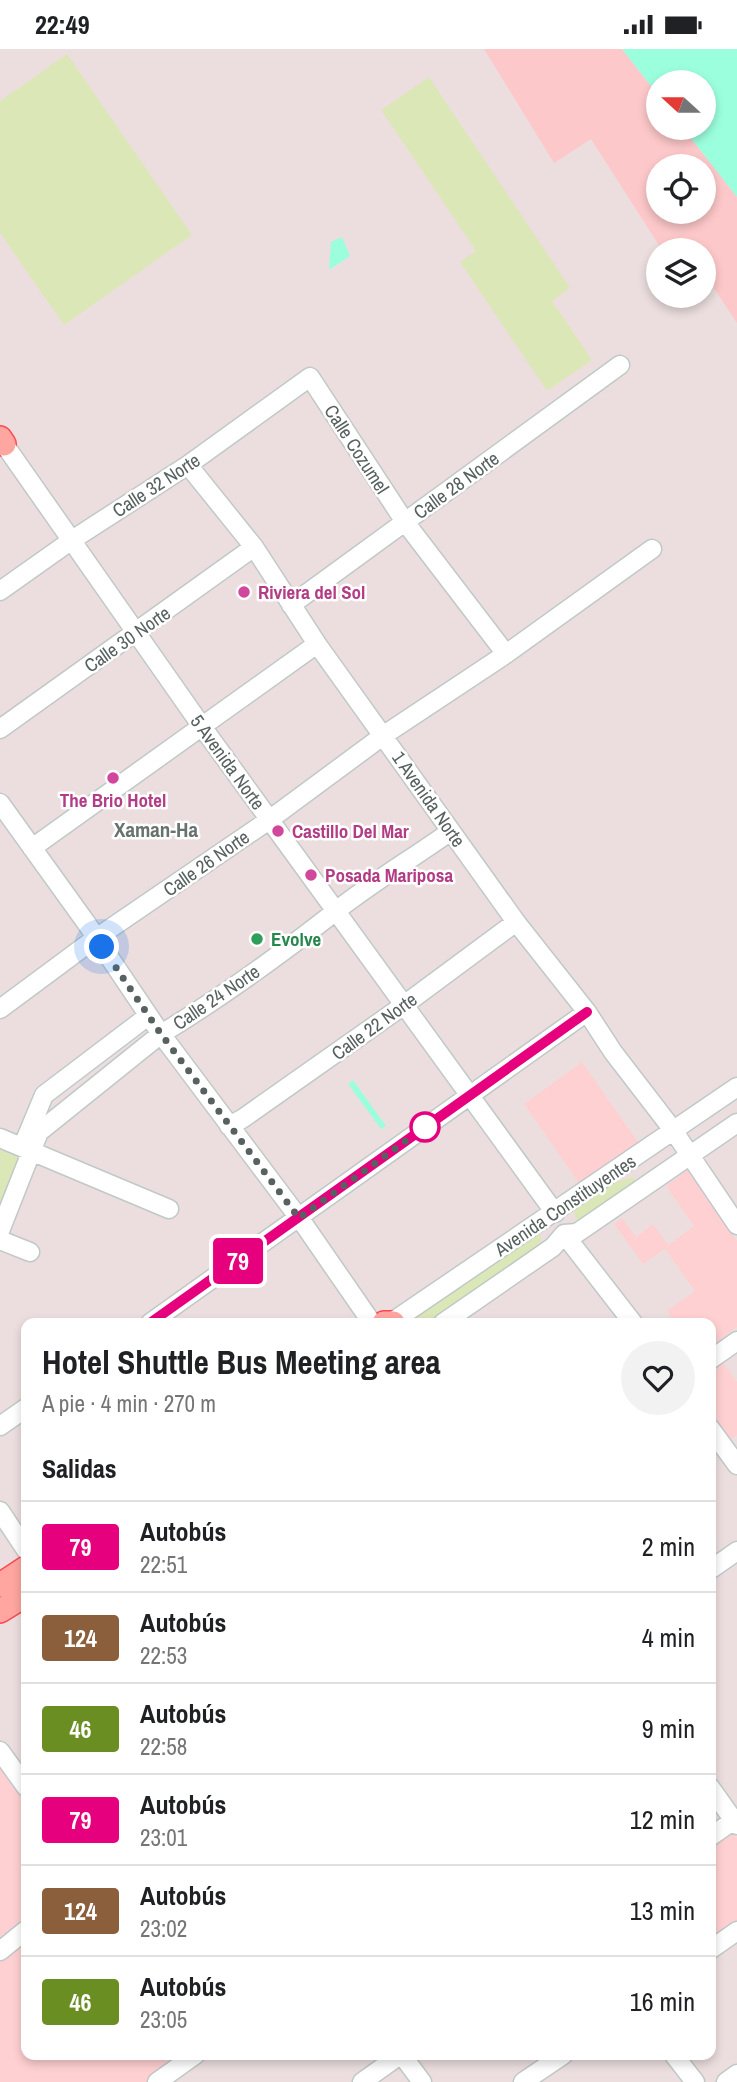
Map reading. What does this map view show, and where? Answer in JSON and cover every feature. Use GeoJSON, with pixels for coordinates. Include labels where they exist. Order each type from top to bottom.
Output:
{"type":"FeatureCollection","features":[{"type":"Feature","properties":{"kind":"main road"},"geometry":{"type":"LineString","coordinates":[[0,1585],[21,1568]]}},
{"type":"Feature","properties":{"kind":"main road"},"geometry":{"type":"LineString","coordinates":[[0,1611],[21,1598]]}},
{"type":"Feature","properties":{"kind":"street","name":"Calle 28 Norte"},"geometry":{"type":"LineString","coordinates":[[291,605],[620,365]]}},
{"type":"Feature","properties":{"kind":"street","name":"Calle Cozumel"},"geometry":{"type":"LineString","coordinates":[[310,377],[405,522],[506,654]]}},
{"type":"Feature","properties":{"kind":"street","name":"Calle 32 Norte"},"geometry":{"type":"LineString","coordinates":[[0,591],[72,540],[188,465],[310,377]]}},
{"type":"Feature","properties":{"kind":"street","name":"5 Avenida Norte"},"geometry":{"type":"LineString","coordinates":[[1,443],[269,820],[555,1213],[549,1222],[550,1229],[555,1234],[564,1234]]}},
{"type":"Feature","properties":{"kind":"street","name":"1 Avenida Norte"},"geometry":{"type":"LineString","coordinates":[[188,465],[254,547],[317,644],[516,922],[587,1012],[613,1052],[690,1156]]}},
{"type":"Feature","properties":{"kind":"street","name":"Calle 30 Norte"},"geometry":{"type":"LineString","coordinates":[[0,729],[254,547]]}},
{"type":"Feature","properties":{"kind":"street","name":"Calle 26 Norte"},"geometry":{"type":"LineString","coordinates":[[0,1009],[269,820],[384,735],[506,654],[652,549]]}},
{"type":"Feature","properties":{"kind":"street"},"geometry":{"type":"LineString","coordinates":[[32,848],[317,644]]}},
{"type":"Feature","properties":{"kind":"street"},"geometry":{"type":"LineString","coordinates":[[0,803],[148,1016],[229,1126],[304,1214],[369,1318]]}},
{"type":"Feature","properties":{"kind":"street","name":"Calle 24 Norte"},"geometry":{"type":"LineString","coordinates":[[27,1149],[38,1132],[161,1034],[181,1024],[273,960],[336,911],[451,831]]}},
{"type":"Feature","properties":{"kind":"street","name":"Calle 22 Norte"},"geometry":{"type":"LineString","coordinates":[[229,1126],[404,1006],[516,922]]}},
{"type":"Feature","properties":{"kind":"street"},"geometry":{"type":"LineString","coordinates":[[160,1318],[587,1012]]}},
{"type":"Feature","properties":{"kind":"street","name":"Calle 24 Norte"},"geometry":{"type":"LineString","coordinates":[[0,1231],[44,1095],[148,1016]]}},
{"type":"Feature","properties":{"kind":"street","name":"Avenida Constituyentes"},"geometry":{"type":"LineString","coordinates":[[399,1318],[737,1087]]}},
{"type":"Feature","properties":{"kind":"street","name":"Avenida Constituyentes"},"geometry":{"type":"LineString","coordinates":[[450,1318],[553,1247],[564,1234],[576,1233],[737,1123]]}},
{"type":"Feature","properties":{"kind":"street"},"geometry":{"type":"LineString","coordinates":[[0,1138],[169,1209]]}},
{"type":"Feature","properties":{"kind":"street"},"geometry":{"type":"LineString","coordinates":[[690,1156],[737,1225]]}},
{"type":"Feature","properties":{"kind":"street"},"geometry":{"type":"LineString","coordinates":[[564,1234],[630,1318]]}},
{"type":"Feature","properties":{"kind":"street"},"geometry":{"type":"LineString","coordinates":[[0,1240],[30,1252]]}},
{"type":"Feature","properties":{"kind":"street"},"geometry":{"type":"LineString","coordinates":[[716,1356],[737,1341]]}},
{"type":"Feature","properties":{"kind":"street"},"geometry":{"type":"LineString","coordinates":[[0,1426],[21,1411]]}},
{"type":"Feature","properties":{"kind":"street"},"geometry":{"type":"LineString","coordinates":[[716,1437],[737,1465]]}},
{"type":"Feature","properties":{"kind":"street"},"geometry":{"type":"LineString","coordinates":[[0,1511],[21,1554]]}},
{"type":"Feature","properties":{"kind":"street"},"geometry":{"type":"LineString","coordinates":[[716,1566],[737,1551]]}},
{"type":"Feature","properties":{"kind":"street"},"geometry":{"type":"LineString","coordinates":[[0,1751],[21,1780]]}},
{"type":"Feature","properties":{"kind":"street"},"geometry":{"type":"LineString","coordinates":[[716,1795],[736,1821],[716,1833]]}},
{"type":"Feature","properties":{"kind":"street"},"geometry":{"type":"LineString","coordinates":[[716,1946],[737,1931]]}},
{"type":"Feature","properties":{"kind":"street"},"geometry":{"type":"LineString","coordinates":[[0,1951],[21,1934]]}},
{"type":"Feature","properties":{"kind":"street"},"geometry":{"type":"LineString","coordinates":[[159,2081],[188,2060]]}},
{"type":"Feature","properties":{"kind":"street"},"geometry":{"type":"LineString","coordinates":[[362,2082],[394,2060]]}},
{"type":"Feature","properties":{"kind":"street"},"geometry":{"type":"LineString","coordinates":[[405,2060],[422,2082]]}},
{"type":"Feature","properties":{"kind":"street"},"geometry":{"type":"LineString","coordinates":[[523,2082],[556,2060]]}},
{"type":"Feature","properties":{"kind":"street"},"geometry":{"type":"LineString","coordinates":[[678,2060],[695,2082]]}},
{"type":"Feature","properties":{"kind":"street"},"geometry":{"type":"LineString","coordinates":[[726,2082],[737,2074]]}},
{"type":"Feature","properties":{"kind":"shaded area"},"geometry":{"type":"Polygon","coordinates":[[[622,49],[737,49],[737,197],[716,170],[716,154],[703,154],[692,140],[716,140],[716,70],[646,70],[646,80],[622,49]]]}},
{"type":"Feature","properties":{"kind":"shaded area"},"geometry":{"type":"Polygon","coordinates":[[[67,54],[192,235],[64,325],[0,233],[0,101],[67,54]]]}},
{"type":"Feature","properties":{"kind":"shaded area"},"geometry":{"type":"Polygon","coordinates":[[[429,77],[570,288],[552,301],[592,360],[547,391],[460,262],[476,251],[381,110],[429,77]]]}},
{"type":"Feature","properties":{"kind":"shaded area"},"geometry":{"type":"Polygon","coordinates":[[[342,237],[350,256],[329,270],[331,242],[342,237]]]}},
{"type":"Feature","properties":{"kind":"shaded area"},"geometry":{"type":"Polygon","coordinates":[[[582,1062],[640,1145],[581,1186],[524,1104],[582,1062]]]}},
{"type":"Feature","properties":{"kind":"shaded area"},"geometry":{"type":"Polygon","coordinates":[[[353,1080],[386,1126],[381,1129],[348,1084],[353,1080]]]}},
{"type":"Feature","properties":{"kind":"shaded area"},"geometry":{"type":"Polygon","coordinates":[[[0,1143],[25,1154],[0,1211],[0,1143]]]}},
{"type":"Feature","properties":{"kind":"shaded area"},"geometry":{"type":"Polygon","coordinates":[[[689,1169],[737,1241],[737,1327],[716,1343],[716,1318],[672,1318],[667,1311],[695,1291],[665,1249],[643,1264],[614,1224],[622,1218],[636,1237],[653,1224],[668,1245],[694,1226],[666,1186],[689,1169]]]}},
{"type":"Feature","properties":{"kind":"shaded area"},"geometry":{"type":"Polygon","coordinates":[[[633,1177],[637,1183],[584,1220],[576,1219],[573,1209],[609,1184],[633,1177]]]}},
{"type":"Feature","properties":{"kind":"shaded area"},"geometry":{"type":"Polygon","coordinates":[[[538,1233],[542,1238],[538,1246],[434,1318],[410,1318],[538,1233]]]}},
{"type":"Feature","properties":{"kind":"shaded area"},"geometry":{"type":"Polygon","coordinates":[[[722,1361],[737,1382],[737,1435],[726,1443],[716,1428],[716,1365],[722,1361]]]}},
{"type":"Feature","properties":{"kind":"shaded area"},"geometry":{"type":"Polygon","coordinates":[[[0,1769],[21,1797],[21,2060],[176,2060],[150,2082],[0,2082],[0,1769]]]}},
{"type":"Feature","properties":{"kind":"shaded area"},"geometry":{"type":"Polygon","coordinates":[[[732,1831],[737,1838],[737,1923],[716,1938],[716,1842],[732,1831]]]}},
{"type":"Feature","properties":{"kind":"sand"},"geometry":{"type":"Polygon","coordinates":[[[484,49],[622,49],[646,80],[646,140],[692,140],[703,154],[646,154],[646,224],[716,224],[716,170],[737,197],[737,323],[716,291],[716,238],[654,238],[591,139],[554,163],[484,49]]]}},
{"type":"Feature","properties":{"kind":"bus line","name":"79"},"geometry":{"type":"LineString","coordinates":[[157,1318],[587,1012]]}},
{"type":"Feature","properties":{"kind":"place","name":"Riviera del Sol"},"geometry":{"type":"Point","coordinates":[244,592]}},
{"type":"Feature","properties":{"kind":"place","name":"The Brio Hotel"},"geometry":{"type":"Point","coordinates":[113,778]}},
{"type":"Feature","properties":{"kind":"place","name":"Castillo Del Mar"},"geometry":{"type":"Point","coordinates":[278,831]}},
{"type":"Feature","properties":{"kind":"place","name":"Posada Mariposa"},"geometry":{"type":"Point","coordinates":[311,875]}},
{"type":"Feature","properties":{"kind":"place","name":"Evolve"},"geometry":{"type":"Point","coordinates":[257,939]}},
{"type":"Feature","properties":{"kind":"district","name":"Xaman-Ha"},"geometry":{"type":"Point","coordinates":[156,829]}},
{"type":"Feature","properties":{"kind":"route"},"geometry":{"type":"LineString","coordinates":[[102,947],[161,1034],[299,1218],[425,1127]]}}]}
